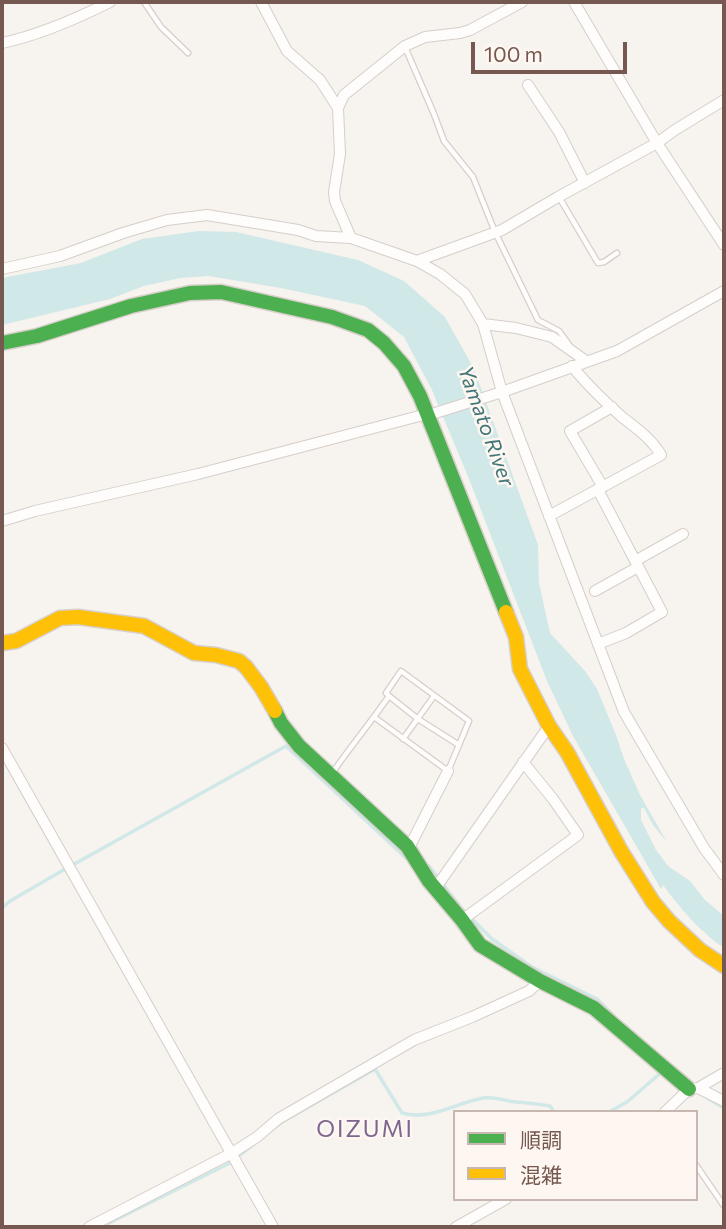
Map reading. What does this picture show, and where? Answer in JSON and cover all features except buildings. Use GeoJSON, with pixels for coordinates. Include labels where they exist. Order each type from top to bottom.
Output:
{"type":"FeatureCollection","features":[{"type":"Feature","properties":{"kind":"street"},"geometry":{"type":"LineString","coordinates":[[2,43],[22,39],[110,2]]}},
{"type":"Feature","properties":{"kind":"street"},"geometry":{"type":"LineString","coordinates":[[261,2],[287,51],[320,80],[338,108]]}},
{"type":"Feature","properties":{"kind":"street"},"geometry":{"type":"LineString","coordinates":[[351,238],[335,201],[334,192],[340,154],[338,108],[344,95],[405,46],[425,37],[470,30],[522,2]]}},
{"type":"Feature","properties":{"kind":"street"},"geometry":{"type":"LineString","coordinates":[[574,2],[657,143],[724,246]]}},
{"type":"Feature","properties":{"kind":"street"},"geometry":{"type":"LineString","coordinates":[[528,85],[559,132],[585,183]]}},
{"type":"Feature","properties":{"kind":"street"},"geometry":{"type":"LineString","coordinates":[[417,261],[495,232],[657,143],[724,101]]}},
{"type":"Feature","properties":{"kind":"street"},"geometry":{"type":"LineString","coordinates":[[2,269],[60,256],[167,220],[207,215],[298,230],[316,236],[351,238],[417,261],[440,274],[465,294],[483,324],[498,393],[549,516],[624,712],[704,848],[724,875]]}},
{"type":"Feature","properties":{"kind":"street"},"geometry":{"type":"LineString","coordinates":[[2,520],[198,474],[429,414],[498,393],[617,351],[724,291]]}},
{"type":"Feature","properties":{"kind":"street"},"geometry":{"type":"LineString","coordinates":[[2,343],[37,336],[131,306],[190,293],[220,292],[332,317],[368,330],[384,343],[404,366],[429,414],[516,637],[520,669],[549,726],[567,752],[621,851],[653,902],[700,950],[724,967]]}},
{"type":"Feature","properties":{"kind":"street"},"geometry":{"type":"LineString","coordinates":[[483,324],[516,328],[552,338],[586,361]]}},
{"type":"Feature","properties":{"kind":"street"},"geometry":{"type":"LineString","coordinates":[[549,516],[661,455],[656,445],[611,407],[572,366]]}},
{"type":"Feature","properties":{"kind":"street"},"geometry":{"type":"LineString","coordinates":[[598,644],[626,633],[662,612],[570,431],[611,407]]}},
{"type":"Feature","properties":{"kind":"street"},"geometry":{"type":"LineString","coordinates":[[595,592],[683,534]]}},
{"type":"Feature","properties":{"kind":"street"},"geometry":{"type":"LineString","coordinates":[[2,643],[16,641],[60,618],[78,617],[144,626],[194,653],[216,654],[239,661],[261,687],[281,723],[293,738],[409,848],[429,881],[480,945],[540,981],[594,1008],[694,1089],[724,1101]]}},
{"type":"Feature","properties":{"kind":"street"},"geometry":{"type":"LineString","coordinates":[[436,889],[549,726]]}},
{"type":"Feature","properties":{"kind":"street"},"geometry":{"type":"LineString","coordinates":[[2,748],[273,1227]]}},
{"type":"Feature","properties":{"kind":"street"},"geometry":{"type":"LineString","coordinates":[[462,920],[578,835],[523,762]]}},
{"type":"Feature","properties":{"kind":"street"},"geometry":{"type":"LineString","coordinates":[[409,848],[448,771]]}},
{"type":"Feature","properties":{"kind":"street"},"geometry":{"type":"LineString","coordinates":[[89,1227],[232,1153],[278,1119],[414,1040],[529,991],[540,981]]}},
{"type":"Feature","properties":{"kind":"street"},"geometry":{"type":"LineString","coordinates":[[668,1110],[694,1089],[724,1073]]}},
{"type":"Feature","properties":{"kind":"street"},"geometry":{"type":"LineString","coordinates":[[456,1227],[502,1201]]}},
{"type":"Feature","properties":{"kind":"lane"},"geometry":{"type":"LineString","coordinates":[[144,2],[161,27],[188,53]]}},
{"type":"Feature","properties":{"kind":"lane"},"geometry":{"type":"LineString","coordinates":[[405,46],[444,141],[473,177],[495,232],[538,320],[559,331],[575,354]]}},
{"type":"Feature","properties":{"kind":"lane"},"geometry":{"type":"LineString","coordinates":[[558,197],[598,263],[617,253]]}},
{"type":"Feature","properties":{"kind":"lane"},"geometry":{"type":"LineString","coordinates":[[374,718],[448,771],[459,745],[469,721],[401,671],[386,693],[418,719],[459,745]]}},
{"type":"Feature","properties":{"kind":"lane"},"geometry":{"type":"LineString","coordinates":[[330,775],[389,696]]}},
{"type":"Feature","properties":{"kind":"lane"},"geometry":{"type":"LineString","coordinates":[[403,738],[434,696]]}},
{"type":"Feature","properties":{"kind":"lane"},"geometry":{"type":"LineString","coordinates":[[698,1168],[724,1206]]}},
{"type":"Feature","properties":{"kind":"water","name":"Yamato River"},"geometry":{"type":"Polygon","coordinates":[[[199,231],[236,232],[358,260],[404,281],[445,317],[474,369],[538,545],[539,583],[550,633],[585,671],[597,689],[640,795],[667,842],[644,808],[641,808],[641,820],[656,850],[668,866],[690,881],[705,900],[724,916],[724,948],[691,919],[663,885],[661,889],[573,736],[547,681],[432,390],[404,337],[365,306],[209,276],[180,278],[144,286],[110,299],[2,325],[2,278],[81,263],[142,239],[199,231]]]}},
{"type":"Feature","properties":{"kind":"waterway"},"geometry":{"type":"LineString","coordinates":[[2,908],[60,872],[286,746],[408,860]]}},
{"type":"Feature","properties":{"kind":"waterway"},"geometry":{"type":"LineString","coordinates":[[426,865],[462,909],[492,939],[532,967],[597,999],[613,1015]]}},
{"type":"Feature","properties":{"kind":"waterway"},"geometry":{"type":"LineString","coordinates":[[274,1128],[375,1069],[402,1113],[423,1115],[487,1098],[550,1106],[553,1110]]}},
{"type":"Feature","properties":{"kind":"waterway"},"geometry":{"type":"LineString","coordinates":[[613,1110],[627,1102],[664,1070]]}},
{"type":"Feature","properties":{"kind":"waterway"},"geometry":{"type":"LineString","coordinates":[[699,1093],[724,1108]]}},
{"type":"Feature","properties":{"kind":"waterway"},"geometry":{"type":"LineString","coordinates":[[101,1227],[230,1163],[254,1144]]}},
{"type":"Feature","properties":{"kind":"traffic: fast"},"geometry":{"type":"LineString","coordinates":[[2,343],[37,336],[131,306],[190,293],[221,292],[332,317],[368,330],[384,343],[404,366],[420,396],[506,612]]}},
{"type":"Feature","properties":{"kind":"traffic: fast"},"geometry":{"type":"LineString","coordinates":[[275,711],[299,746],[407,846],[429,881],[480,945],[540,981],[594,1008],[689,1089]]}},
{"type":"Feature","properties":{"kind":"traffic: slow"},"geometry":{"type":"LineString","coordinates":[[506,612],[516,637],[520,669],[549,726],[567,752],[621,851],[653,902],[669,921],[700,950],[724,966]]}},
{"type":"Feature","properties":{"kind":"traffic: slow"},"geometry":{"type":"LineString","coordinates":[[2,643],[16,641],[60,618],[78,617],[144,626],[194,653],[239,661],[261,687],[275,711]]}},
{"type":"Feature","properties":{"kind":"district","name":"OIZUMI"},"geometry":{"type":"Point","coordinates":[365,1129]}}]}
